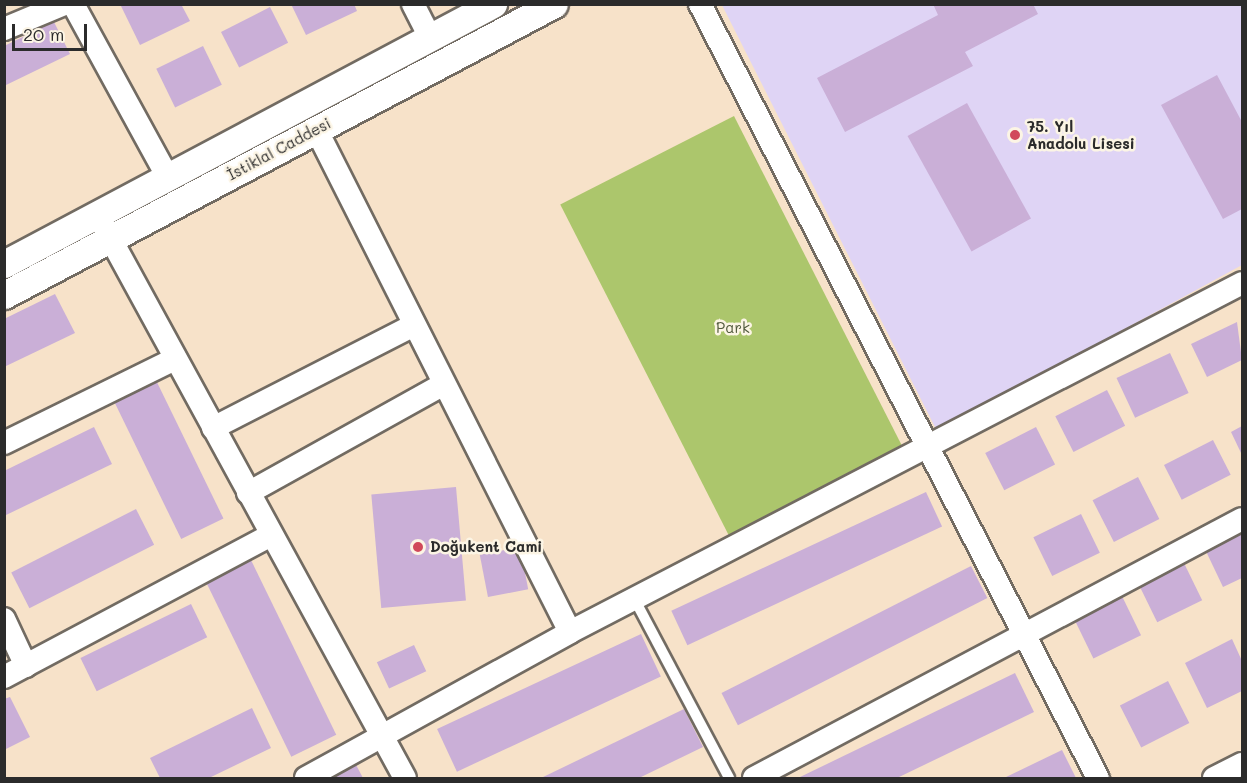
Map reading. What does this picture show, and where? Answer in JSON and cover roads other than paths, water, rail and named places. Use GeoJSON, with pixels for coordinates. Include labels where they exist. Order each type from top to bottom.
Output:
{"type":"FeatureCollection","features":[{"type":"Feature","properties":{"kind":"street"},"geometry":{"type":"LineString","coordinates":[[4,29],[64,4]]}},
{"type":"Feature","properties":{"kind":"street"},"geometry":{"type":"LineString","coordinates":[[73,4],[167,176]]}},
{"type":"Feature","properties":{"kind":"street"},"geometry":{"type":"LineString","coordinates":[[413,4],[430,37]]}},
{"type":"Feature","properties":{"kind":"street","name":"İstiklal Caddesi"},"geometry":{"type":"LineString","coordinates":[[4,264],[493,4]]}},
{"type":"Feature","properties":{"kind":"street","name":"İstiklal Caddesi"},"geometry":{"type":"LineString","coordinates":[[4,295],[554,4]]}},
{"type":"Feature","properties":{"kind":"street"},"geometry":{"type":"LineString","coordinates":[[700,4],[926,449],[1098,778]]}},
{"type":"Feature","properties":{"kind":"street"},"geometry":{"type":"LineString","coordinates":[[316,129],[570,632]]}},
{"type":"Feature","properties":{"kind":"street"},"geometry":{"type":"LineString","coordinates":[[98,214],[109,238],[405,778]]}},
{"type":"Feature","properties":{"kind":"street"},"geometry":{"type":"LineString","coordinates":[[306,778],[570,632],[636,602],[1242,283]]}},
{"type":"Feature","properties":{"kind":"street"},"geometry":{"type":"LineString","coordinates":[[213,428],[414,325]]}},
{"type":"Feature","properties":{"kind":"street"},"geometry":{"type":"LineString","coordinates":[[4,443],[175,359]]}},
{"type":"Feature","properties":{"kind":"street"},"geometry":{"type":"LineString","coordinates":[[248,493],[444,384]]}},
{"type":"Feature","properties":{"kind":"street"},"geometry":{"type":"LineString","coordinates":[[754,778],[1242,519]]}},
{"type":"Feature","properties":{"kind":"street"},"geometry":{"type":"LineString","coordinates":[[4,677],[271,534]]}},
{"type":"Feature","properties":{"kind":"street"},"geometry":{"type":"LineString","coordinates":[[4,619],[27,666]]}},
{"type":"Feature","properties":{"kind":"street"},"geometry":{"type":"LineString","coordinates":[[1214,778],[1242,764]]}},
{"type":"Feature","properties":{"kind":"lane"},"geometry":{"type":"LineString","coordinates":[[636,602],[729,778]]}},
{"type":"Feature","properties":{"kind":"place","name":"75. Yıl Anadolu Lisesi"},"geometry":{"type":"Point","coordinates":[1015,135]}},
{"type":"Feature","properties":{"kind":"place","name":"Doğukent Cami"},"geometry":{"type":"Point","coordinates":[418,547]}},
{"type":"Feature","properties":{"kind":"park label","name":"Park"},"geometry":{"type":"Point","coordinates":[733,328]}}]}
